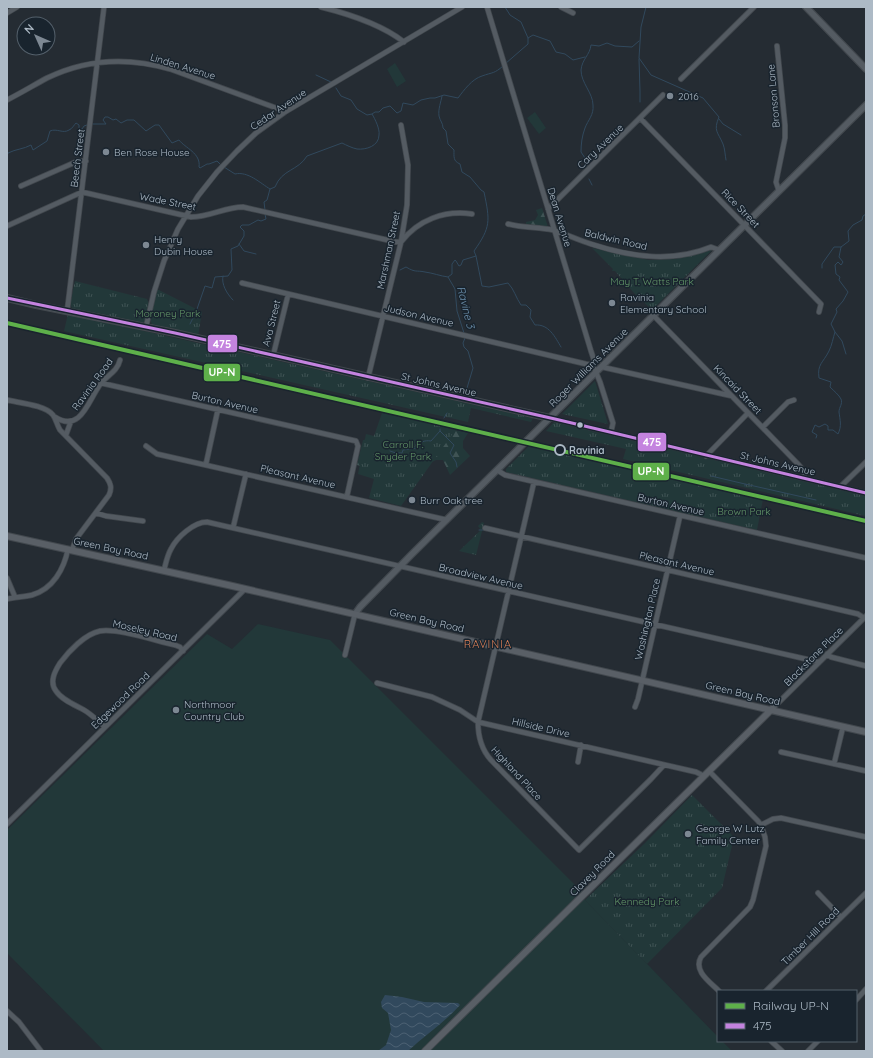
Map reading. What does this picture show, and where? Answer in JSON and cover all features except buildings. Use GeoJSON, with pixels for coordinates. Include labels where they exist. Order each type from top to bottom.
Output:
{"type":"FeatureCollection","features":[{"type":"Feature","properties":{"kind":"main road","name":"Green Bay Road"},"geometry":{"type":"LineString","coordinates":[[7,536],[164,570],[772,709],[866,732]]}},
{"type":"Feature","properties":{"kind":"main road","name":"Clavey Road"},"geometry":{"type":"LineString","coordinates":[[425,1051],[772,709]]}},
{"type":"Feature","properties":{"kind":"street"},"geometry":{"type":"LineString","coordinates":[[7,13],[17,7]]}},
{"type":"Feature","properties":{"kind":"street","name":"Beech Street"},"geometry":{"type":"LineString","coordinates":[[67,312],[104,7]]}},
{"type":"Feature","properties":{"kind":"street"},"geometry":{"type":"LineString","coordinates":[[321,7],[368,23],[396,36],[404,42]]}},
{"type":"Feature","properties":{"kind":"street","name":"Cedar Avenue"},"geometry":{"type":"LineString","coordinates":[[146,327],[154,292],[164,261],[185,216],[213,177],[232,156],[256,133],[285,112],[462,7]]}},
{"type":"Feature","properties":{"kind":"street","name":"Dean Avenue"},"geometry":{"type":"LineString","coordinates":[[487,7],[594,360],[593,365],[613,423],[611,432]]}},
{"type":"Feature","properties":{"kind":"street"},"geometry":{"type":"LineString","coordinates":[[561,7],[573,13]]}},
{"type":"Feature","properties":{"kind":"street"},"geometry":{"type":"LineString","coordinates":[[681,79],[754,7]]}},
{"type":"Feature","properties":{"kind":"street"},"geometry":{"type":"LineString","coordinates":[[806,7],[866,68]]}},
{"type":"Feature","properties":{"kind":"street","name":"Bronson Lane"},"geometry":{"type":"LineString","coordinates":[[777,46],[785,125],[776,182],[779,191]]}},
{"type":"Feature","properties":{"kind":"street","name":"Linden Avenue"},"geometry":{"type":"LineString","coordinates":[[7,100],[54,75],[71,68],[97,62],[133,62],[158,66],[285,112]]}},
{"type":"Feature","properties":{"kind":"street","name":"Cary Avenue"},"geometry":{"type":"LineString","coordinates":[[548,209],[663,96]]}},
{"type":"Feature","properties":{"kind":"street","name":"Roger Williams Avenue"},"geometry":{"type":"LineString","coordinates":[[344,655],[355,614],[360,607],[866,105]]}},
{"type":"Feature","properties":{"kind":"street","name":"Rice Street"},"geometry":{"type":"LineString","coordinates":[[641,119],[821,304],[819,312]]}},
{"type":"Feature","properties":{"kind":"street","name":"Marshman Street"},"geometry":{"type":"LineString","coordinates":[[368,378],[401,242],[407,205],[408,181],[406,147],[401,125]]}},
{"type":"Feature","properties":{"kind":"street"},"geometry":{"type":"LineString","coordinates":[[21,186],[78,161],[86,161]]}},
{"type":"Feature","properties":{"kind":"street"},"geometry":{"type":"LineString","coordinates":[[7,226],[82,192]]}},
{"type":"Feature","properties":{"kind":"street","name":"Wade Street"},"geometry":{"type":"LineString","coordinates":[[82,192],[185,216],[198,217],[230,208],[243,207],[401,242]]}},
{"type":"Feature","properties":{"kind":"street"},"geometry":{"type":"LineString","coordinates":[[401,242],[422,223],[437,216],[458,213],[472,214]]}},
{"type":"Feature","properties":{"kind":"street","name":"Baldwin Road"},"geometry":{"type":"LineString","coordinates":[[508,224],[554,231],[620,252],[647,256],[670,257],[686,255],[711,247],[719,250]]}},
{"type":"Feature","properties":{"kind":"street","name":"Judson Avenue"},"geometry":{"type":"LineString","coordinates":[[242,283],[288,295],[593,365]]}},
{"type":"Feature","properties":{"kind":"street","name":"Ava Street"},"geometry":{"type":"LineString","coordinates":[[272,356],[288,295]]}},
{"type":"Feature","properties":{"kind":"street","name":"St Johns Avenue"},"geometry":{"type":"LineString","coordinates":[[7,298],[67,312],[146,327],[550,418],[866,493]]}},
{"type":"Feature","properties":{"kind":"street","name":"Kincaid Street"},"geometry":{"type":"LineString","coordinates":[[653,315],[804,471],[804,478]]}},
{"type":"Feature","properties":{"kind":"street","name":"Ravinia Road"},"geometry":{"type":"LineString","coordinates":[[55,417],[63,421],[71,421],[77,418],[88,407],[102,383],[116,369],[120,360]]}},
{"type":"Feature","properties":{"kind":"street"},"geometry":{"type":"LineString","coordinates":[[602,367],[732,396]]}},
{"type":"Feature","properties":{"kind":"street","name":"Burton Avenue"},"geometry":{"type":"LineString","coordinates":[[102,383],[356,442],[358,446],[347,496]]}},
{"type":"Feature","properties":{"kind":"street"},"geometry":{"type":"LineString","coordinates":[[7,400],[46,409],[55,417],[58,426],[107,478],[111,487],[109,495],[76,539],[58,576],[45,588],[31,595],[7,599]]}},
{"type":"Feature","properties":{"kind":"street"},"geometry":{"type":"LineString","coordinates":[[763,427],[788,402],[794,400]]}},
{"type":"Feature","properties":{"kind":"street"},"geometry":{"type":"LineString","coordinates":[[206,464],[218,409]]}},
{"type":"Feature","properties":{"kind":"street"},"geometry":{"type":"LineString","coordinates":[[706,456],[748,413]]}},
{"type":"Feature","properties":{"kind":"street"},"geometry":{"type":"LineString","coordinates":[[66,435],[71,421]]}},
{"type":"Feature","properties":{"kind":"street","name":"Pleasant Avenue"},"geometry":{"type":"LineString","coordinates":[[146,446],[157,454],[347,496],[447,520]]}},
{"type":"Feature","properties":{"kind":"street"},"geometry":{"type":"LineString","coordinates":[[840,487],[866,462]]}},
{"type":"Feature","properties":{"kind":"street","name":"Burton Avenue"},"geometry":{"type":"LineString","coordinates":[[497,470],[505,475],[534,482],[866,558]]}},
{"type":"Feature","properties":{"kind":"street"},"geometry":{"type":"LineString","coordinates":[[233,528],[246,474]]}},
{"type":"Feature","properties":{"kind":"street","name":"Highland Place"},"geometry":{"type":"LineString","coordinates":[[534,482],[478,722],[481,746],[486,755],[579,850],[664,765]]}},
{"type":"Feature","properties":{"kind":"street"},"geometry":{"type":"LineString","coordinates":[[96,513],[106,516],[143,521]]}},
{"type":"Feature","properties":{"kind":"street","name":"Washington Place"},"geometry":{"type":"LineString","coordinates":[[635,707],[680,516]]}},
{"type":"Feature","properties":{"kind":"street","name":"Broadview Avenue"},"geometry":{"type":"LineString","coordinates":[[164,570],[168,554],[172,546],[194,526],[200,522],[207,522],[819,662]]}},
{"type":"Feature","properties":{"kind":"street","name":"Pleasant Avenue"},"geometry":{"type":"LineString","coordinates":[[485,528],[851,612],[865,617]]}},
{"type":"Feature","properties":{"kind":"street"},"geometry":{"type":"LineString","coordinates":[[7,578],[15,597]]}},
{"type":"Feature","properties":{"kind":"street","name":"Edgewood Road"},"geometry":{"type":"LineString","coordinates":[[7,824],[184,651],[245,589]]}},
{"type":"Feature","properties":{"kind":"street","name":"Blackstone Place"},"geometry":{"type":"LineString","coordinates":[[772,709],[865,617]]}},
{"type":"Feature","properties":{"kind":"street","name":"Moseley Road"},"geometry":{"type":"LineString","coordinates":[[105,727],[95,718],[63,698],[55,690],[52,680],[59,666],[67,655],[92,634],[107,630],[180,647],[184,651]]}},
{"type":"Feature","properties":{"kind":"street"},"geometry":{"type":"LineString","coordinates":[[827,654],[831,658],[866,666]]}},
{"type":"Feature","properties":{"kind":"street","name":"Hillside Drive"},"geometry":{"type":"LineString","coordinates":[[378,683],[432,697],[460,710],[478,722],[696,772],[704,776]]}},
{"type":"Feature","properties":{"kind":"street"},"geometry":{"type":"LineString","coordinates":[[834,764],[843,727]]}},
{"type":"Feature","properties":{"kind":"street"},"geometry":{"type":"LineString","coordinates":[[578,762],[582,745]]}},
{"type":"Feature","properties":{"kind":"street"},"geometry":{"type":"LineString","coordinates":[[781,752],[866,771]]}},
{"type":"Feature","properties":{"kind":"street"},"geometry":{"type":"LineString","coordinates":[[709,771],[761,825],[765,836],[766,846],[750,907],[701,957],[698,962],[699,970],[718,990]]}},
{"type":"Feature","properties":{"kind":"street"},"geometry":{"type":"LineString","coordinates":[[761,825],[773,819],[781,818],[866,838]]}},
{"type":"Feature","properties":{"kind":"street"},"geometry":{"type":"LineString","coordinates":[[818,893],[841,917]]}},
{"type":"Feature","properties":{"kind":"street","name":"Timber Hill Road"},"geometry":{"type":"LineString","coordinates":[[767,990],[866,893]]}},
{"type":"Feature","properties":{"kind":"street"},"geometry":{"type":"LineString","coordinates":[[857,999],[866,990]]}},
{"type":"Feature","properties":{"kind":"street"},"geometry":{"type":"LineString","coordinates":[[7,1011],[18,1022],[41,1051]]}},
{"type":"Feature","properties":{"kind":"street"},"geometry":{"type":"LineString","coordinates":[[772,1042],[782,1051]]}},
{"type":"Feature","properties":{"kind":"street"},"geometry":{"type":"LineString","coordinates":[[808,1051],[817,1042]]}},
{"type":"Feature","properties":{"kind":"green space"},"geometry":{"type":"Polygon","coordinates":[[[395,63],[406,81],[397,87],[387,69],[395,63]]]}},
{"type":"Feature","properties":{"kind":"green space"},"geometry":{"type":"Polygon","coordinates":[[[535,112],[546,128],[539,134],[527,118],[535,112]]]}},
{"type":"Feature","properties":{"kind":"green space"},"geometry":{"type":"Polygon","coordinates":[[[542,208],[548,227],[526,224],[526,222],[535,220],[538,215],[536,210],[542,208]]]}},
{"type":"Feature","properties":{"kind":"green space","name":"May T. Watts Park"},"geometry":{"type":"Polygon","coordinates":[[[592,248],[649,260],[675,259],[712,250],[652,310],[634,293],[615,271],[612,271],[613,269],[592,248]]]}},
{"type":"Feature","properties":{"kind":"green space","name":"Moroney Park"},"geometry":{"type":"Polygon","coordinates":[[[75,281],[147,299],[149,304],[145,322],[142,323],[73,310],[70,304],[75,281]]]}},
{"type":"Feature","properties":{"kind":"green space","name":"Moroney Park"},"geometry":{"type":"Polygon","coordinates":[[[157,289],[202,312],[198,336],[153,326],[150,313],[157,289]]]}},
{"type":"Feature","properties":{"kind":"green space"},"geometry":{"type":"Polygon","coordinates":[[[68,314],[533,418],[531,422],[471,408],[468,422],[64,331],[68,314]]]}},
{"type":"Feature","properties":{"kind":"green space"},"geometry":{"type":"Polygon","coordinates":[[[595,381],[608,424],[562,414],[595,381]]]}},
{"type":"Feature","properties":{"kind":"green space","name":"Carroll F. Snyder Park"},"geometry":{"type":"Polygon","coordinates":[[[382,413],[456,429],[401,506],[369,498],[374,479],[358,474],[366,434],[374,436],[382,413]]]}},
{"type":"Feature","properties":{"kind":"green space"},"geometry":{"type":"Polygon","coordinates":[[[554,422],[866,496],[866,516],[623,459],[626,449],[546,431],[554,422]]]}},
{"type":"Feature","properties":{"kind":"green space"},"geometry":{"type":"Polygon","coordinates":[[[433,425],[468,433],[463,441],[463,448],[470,456],[450,475],[443,460],[436,460],[420,468],[364,467],[357,465],[363,440],[374,439],[433,425]]]}},
{"type":"Feature","properties":{"kind":"green space","name":"Brown Park"},"geometry":{"type":"Polygon","coordinates":[[[529,446],[763,499],[757,530],[506,472],[506,469],[529,446]]]}},
{"type":"Feature","properties":{"kind":"green space"},"geometry":{"type":"Polygon","coordinates":[[[482,522],[484,523],[476,555],[459,551],[481,530],[478,526],[482,522]]]}},
{"type":"Feature","properties":{"kind":"green space","name":"Northmoor Country Club"},"geometry":{"type":"Polygon","coordinates":[[[258,624],[330,640],[581,891],[585,900],[717,1036],[717,1042],[723,1042],[732,1051],[104,1051],[7,953],[7,830],[207,634],[232,649],[258,624]]]}},
{"type":"Feature","properties":{"kind":"green space","name":"Kennedy Park"},"geometry":{"type":"Polygon","coordinates":[[[692,795],[734,837],[722,888],[647,964],[585,900],[645,843],[692,795]]]}},
{"type":"Feature","properties":{"kind":"water"},"geometry":{"type":"Polygon","coordinates":[[[385,995],[424,1002],[458,1003],[460,1005],[448,1018],[408,1051],[378,1051],[386,1045],[391,1030],[388,1013],[382,1008],[381,1002],[385,995]]]}},
{"type":"Feature","properties":{"kind":"waterway"},"geometry":{"type":"LineString","coordinates":[[505,7],[510,15],[521,22],[528,38]]}},
{"type":"Feature","properties":{"kind":"waterway","name":"Ravine 3"},"geometry":{"type":"LineString","coordinates":[[646,7],[641,27],[639,58],[651,75],[703,98],[719,117],[716,129],[724,146],[726,160]]}},
{"type":"Feature","properties":{"kind":"waterway","name":"Ravine 3"},"geometry":{"type":"LineString","coordinates":[[505,64],[528,44],[528,38],[533,35],[550,41],[556,52],[565,54],[573,60],[585,57]]}},
{"type":"Feature","properties":{"kind":"waterway","name":"Ravine 3"},"geometry":{"type":"LineString","coordinates":[[586,168],[585,158],[581,152],[581,143],[585,128],[593,112],[593,105],[591,96],[582,75],[581,70],[583,63],[591,45],[599,46],[607,43],[615,46],[632,47],[639,41]]}},
{"type":"Feature","properties":{"kind":"waterway"},"geometry":{"type":"LineString","coordinates":[[639,59],[640,102]]}},
{"type":"Feature","properties":{"kind":"waterway","name":"Ravine 3"},"geometry":{"type":"LineString","coordinates":[[265,210],[264,202],[267,200],[270,189],[275,187],[278,181],[286,173],[299,165],[307,156],[342,143],[357,149],[364,149],[374,145],[377,142],[379,133],[377,124],[372,114],[375,112],[379,112],[383,108],[390,106],[397,113],[401,111],[403,103],[413,105],[421,100],[444,95],[458,98],[468,85],[478,77],[495,72],[503,66]]}},
{"type":"Feature","properties":{"kind":"waterway"},"geometry":{"type":"LineString","coordinates":[[316,75],[331,82]]}},
{"type":"Feature","properties":{"kind":"waterway"},"geometry":{"type":"LineString","coordinates":[[336,88],[341,96],[351,100],[357,109],[367,115],[372,114]]}},
{"type":"Feature","properties":{"kind":"waterway","name":"Ravine 3"},"geometry":{"type":"LineString","coordinates":[[442,96],[439,116],[443,128],[446,131],[448,144],[454,150],[454,158],[456,162],[460,164],[462,172],[470,177],[484,192],[488,217],[488,223],[484,236],[474,251],[476,256],[463,260],[459,266],[455,260],[452,264],[452,274],[448,277],[455,289],[457,311],[464,333]]}},
{"type":"Feature","properties":{"kind":"waterway","name":"Ravine 3"},"geometry":{"type":"LineString","coordinates":[[92,124],[106,124],[103,120],[105,117],[108,117],[113,120],[116,119],[121,123],[127,120],[134,120],[146,131],[155,125],[159,125],[172,143],[179,140],[195,154],[198,158],[200,168],[217,161],[221,165]]}},
{"type":"Feature","properties":{"kind":"waterway"},"geometry":{"type":"LineString","coordinates":[[719,119],[723,124],[741,135]]}},
{"type":"Feature","properties":{"kind":"waterway","name":"Ravine 3"},"geometry":{"type":"LineString","coordinates":[[7,156],[8,153],[31,145],[33,150],[47,141],[50,131],[67,131],[76,123],[79,125],[79,128],[82,129],[87,125]]}},
{"type":"Feature","properties":{"kind":"waterway","name":"Ravine 3"},"geometry":{"type":"LineString","coordinates":[[224,167],[235,174],[245,174],[270,189]]}},
{"type":"Feature","properties":{"kind":"waterway"},"geometry":{"type":"LineString","coordinates":[[589,179],[592,185]]}},
{"type":"Feature","properties":{"kind":"waterway","name":"Ravine 3"},"geometry":{"type":"LineString","coordinates":[[190,324],[205,286],[212,288],[215,277],[228,276],[232,270],[231,249],[238,246],[244,236],[244,231],[240,227],[242,225],[249,225],[258,220],[261,221],[266,219],[265,214]]}},
{"type":"Feature","properties":{"kind":"waterway","name":"Ravine 3"},"geometry":{"type":"LineString","coordinates":[[816,438],[817,435],[812,432],[815,425],[819,427],[825,424],[828,426],[828,430],[833,430],[838,434],[840,428],[839,412],[842,402],[841,399],[830,387],[831,382],[819,378],[819,370],[832,344],[835,332],[831,324],[837,312],[836,309],[848,292],[839,280],[840,277],[836,274],[835,265],[838,262],[841,265],[843,262],[839,257],[841,247],[849,241],[848,231],[853,225],[862,220],[863,216],[866,214]]}},
{"type":"Feature","properties":{"kind":"waterway"},"geometry":{"type":"LineString","coordinates":[[239,244],[244,251],[256,254]]}},
{"type":"Feature","properties":{"kind":"waterway","name":"Ravine 3"},"geometry":{"type":"LineString","coordinates":[[822,268],[822,264],[834,247],[841,247]]}},
{"type":"Feature","properties":{"kind":"waterway"},"geometry":{"type":"LineString","coordinates":[[476,256],[482,286],[489,287],[508,283],[521,305],[526,305],[531,310],[530,317],[535,325],[540,325],[548,329],[554,335],[561,347]]}},
{"type":"Feature","properties":{"kind":"waterway"},"geometry":{"type":"LineString","coordinates":[[400,270],[406,267],[414,271],[428,272],[448,277]]}},
{"type":"Feature","properties":{"kind":"waterway"},"geometry":{"type":"LineString","coordinates":[[223,276],[225,289],[233,300]]}},
{"type":"Feature","properties":{"kind":"waterway","name":"Ravine 3"},"geometry":{"type":"LineString","coordinates":[[835,332],[842,341],[846,354]]}},
{"type":"Feature","properties":{"kind":"waterway","name":"Ravine 3"},"geometry":{"type":"LineString","coordinates":[[457,391],[464,391],[467,388],[473,368],[468,351],[464,347],[463,343],[465,338]]}},
{"type":"Feature","properties":{"kind":"waterway","name":"Ravine 3"},"geometry":{"type":"LineString","coordinates":[[444,418],[447,413]]}},
{"type":"Feature","properties":{"kind":"waterway","name":"Ravine 3"},"geometry":{"type":"LineString","coordinates":[[440,429],[440,431],[454,445],[450,453],[456,462],[457,467]]}},
{"type":"Feature","properties":{"kind":"waterway","name":"Ravine 3"},"geometry":{"type":"LineString","coordinates":[[390,451],[402,453],[403,450],[416,448],[422,442],[431,441],[440,431]]}},
{"type":"Feature","properties":{"kind":"waterway"},"geometry":{"type":"LineString","coordinates":[[711,476],[745,484]]}},
{"type":"Feature","properties":{"kind":"waterway"},"geometry":{"type":"LineString","coordinates":[[745,486],[745,484],[816,500]]}},
{"type":"Feature","properties":{"kind":"waterway"},"geometry":{"type":"LineString","coordinates":[[479,530],[485,530]]}},
{"type":"Feature","properties":{"kind":"rail line","name":"UP-N"},"geometry":{"type":"LineString","coordinates":[[7,323],[866,521]]}},
{"type":"Feature","properties":{"kind":"transit line","name":"475"},"geometry":{"type":"LineString","coordinates":[[7,298],[175,333],[555,419],[866,493]]}},
{"type":"Feature","properties":{"kind":"place","name":"2016"},"geometry":{"type":"Point","coordinates":[670,96]}},
{"type":"Feature","properties":{"kind":"place","name":"Ben Rose House"},"geometry":{"type":"Point","coordinates":[106,152]}},
{"type":"Feature","properties":{"kind":"place","name":"Henry Dubin House"},"geometry":{"type":"Point","coordinates":[146,245]}},
{"type":"Feature","properties":{"kind":"place","name":"Ravinia Elementary School"},"geometry":{"type":"Point","coordinates":[612,303]}},
{"type":"Feature","properties":{"kind":"place","name":"Ravinia"},"geometry":{"type":"Point","coordinates":[560,450]}},
{"type":"Feature","properties":{"kind":"place","name":"Burr Oak tree"},"geometry":{"type":"Point","coordinates":[412,500]}},
{"type":"Feature","properties":{"kind":"place","name":"Northmoor Country Club"},"geometry":{"type":"Point","coordinates":[176,710]}},
{"type":"Feature","properties":{"kind":"place","name":"George W Lutz Family Center"},"geometry":{"type":"Point","coordinates":[688,834]}},
{"type":"Feature","properties":{"kind":"district","name":"RAVINIA"},"geometry":{"type":"Point","coordinates":[488,644]}}]}
